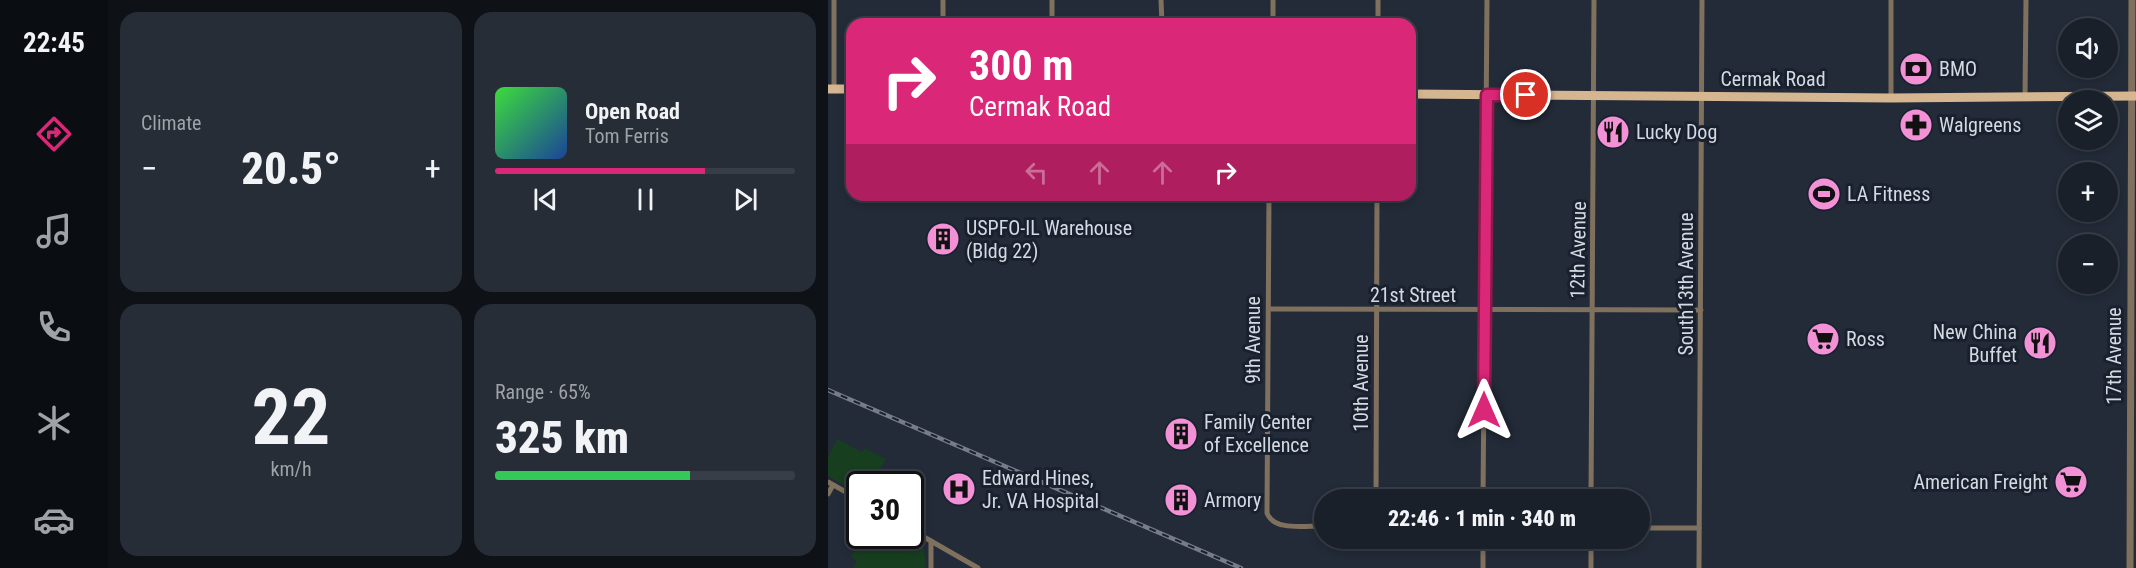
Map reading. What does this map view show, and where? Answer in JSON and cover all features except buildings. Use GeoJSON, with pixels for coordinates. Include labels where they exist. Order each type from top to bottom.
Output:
{"type":"FeatureCollection","features":[{"type":"Feature","properties":{"kind":"main road","name":"Cermak Road"},"geometry":{"type":"LineString","coordinates":[[1416,94],[1891,98],[2134,96]]}},
{"type":"Feature","properties":{"kind":"street"},"geometry":{"type":"LineString","coordinates":[[831,89],[834,0]]}},
{"type":"Feature","properties":{"kind":"street"},"geometry":{"type":"LineString","coordinates":[[943,0],[943,18]]}},
{"type":"Feature","properties":{"kind":"street"},"geometry":{"type":"LineString","coordinates":[[1052,0],[1052,18]]}},
{"type":"Feature","properties":{"kind":"street"},"geometry":{"type":"LineString","coordinates":[[1161,0],[1162,18]]}},
{"type":"Feature","properties":{"kind":"street"},"geometry":{"type":"LineString","coordinates":[[1273,0],[1273,18]]}},
{"type":"Feature","properties":{"kind":"street"},"geometry":{"type":"LineString","coordinates":[[1378,0],[1378,18]]}},
{"type":"Feature","properties":{"kind":"street"},"geometry":{"type":"LineString","coordinates":[[1483,489],[1487,0]]}},
{"type":"Feature","properties":{"kind":"street","name":"12th Avenue"},"geometry":{"type":"LineString","coordinates":[[1591,489],[1594,0]]}},
{"type":"Feature","properties":{"kind":"street","name":"South13th Avenue"},"geometry":{"type":"LineString","coordinates":[[1699,568],[1702,0]]}},
{"type":"Feature","properties":{"kind":"street"},"geometry":{"type":"LineString","coordinates":[[1891,0],[1891,98]]}},
{"type":"Feature","properties":{"kind":"street"},"geometry":{"type":"LineString","coordinates":[[2025,97],[2026,0]]}},
{"type":"Feature","properties":{"kind":"street","name":"17th Avenue"},"geometry":{"type":"LineString","coordinates":[[2130,568],[2133,527],[2134,96],[2132,0]]}},
{"type":"Feature","properties":{"kind":"street","name":"9th Avenue"},"geometry":{"type":"LineString","coordinates":[[1269,201],[1266,506],[1267,513],[1275,523],[1314,526]]}},
{"type":"Feature","properties":{"kind":"street","name":"10th Avenue"},"geometry":{"type":"LineString","coordinates":[[1376,489],[1377,201]]}},
{"type":"Feature","properties":{"kind":"street","name":"21st Street"},"geometry":{"type":"LineString","coordinates":[[1269,309],[1701,310]]}},
{"type":"Feature","properties":{"kind":"street"},"geometry":{"type":"LineString","coordinates":[[828,494],[830,484],[846,493]]}},
{"type":"Feature","properties":{"kind":"street"},"geometry":{"type":"LineString","coordinates":[[1650,528],[1699,528]]}},
{"type":"Feature","properties":{"kind":"street"},"geometry":{"type":"LineString","coordinates":[[924,537],[978,568]]}},
{"type":"Feature","properties":{"kind":"street"},"geometry":{"type":"LineString","coordinates":[[931,541],[931,568]]}},
{"type":"Feature","properties":{"kind":"street"},"geometry":{"type":"LineString","coordinates":[[1483,549],[1483,568]]}},
{"type":"Feature","properties":{"kind":"street"},"geometry":{"type":"LineString","coordinates":[[1591,549],[1591,568]]}},
{"type":"Feature","properties":{"kind":"green space"},"geometry":{"type":"Polygon","coordinates":[[[837,439],[862,452],[865,448],[886,459],[879,471],[846,471],[846,486],[828,476],[828,457],[837,439]]]}},
{"type":"Feature","properties":{"kind":"green space"},"geometry":{"type":"Polygon","coordinates":[[[855,549],[923,549],[926,568],[853,568],[857,561],[851,557],[855,549]]]}},
{"type":"Feature","properties":{"kind":"railway"},"geometry":{"type":"LineString","coordinates":[[828,390],[1241,568]]}},
{"type":"Feature","properties":{"kind":"place","name":"BMO"},"geometry":{"type":"Point","coordinates":[1916,69]}},
{"type":"Feature","properties":{"kind":"place","name":"Walgreens"},"geometry":{"type":"Point","coordinates":[1916,125]}},
{"type":"Feature","properties":{"kind":"place","name":"Lucky Dog"},"geometry":{"type":"Point","coordinates":[1613,132]}},
{"type":"Feature","properties":{"kind":"place","name":"LA Fitness"},"geometry":{"type":"Point","coordinates":[1824,194]}},
{"type":"Feature","properties":{"kind":"place","name":"USPFO-IL Warehouse (Bldg 22)"},"geometry":{"type":"Point","coordinates":[943,239]}},
{"type":"Feature","properties":{"kind":"place","name":"Ross"},"geometry":{"type":"Point","coordinates":[1823,339]}},
{"type":"Feature","properties":{"kind":"place","name":"New China Buffet"},"geometry":{"type":"Point","coordinates":[2040,343]}},
{"type":"Feature","properties":{"kind":"place","name":"Family Center of Excellence"},"geometry":{"type":"Point","coordinates":[1181,434]}},
{"type":"Feature","properties":{"kind":"place","name":"American Freight"},"geometry":{"type":"Point","coordinates":[2071,482]}},
{"type":"Feature","properties":{"kind":"place","name":"Edward Hines, Jr. VA Hospital"},"geometry":{"type":"Point","coordinates":[959,489]}},
{"type":"Feature","properties":{"kind":"place","name":"Armory"},"geometry":{"type":"Point","coordinates":[1181,500]}},
{"type":"Feature","properties":{"kind":"route"},"geometry":{"type":"LineString","coordinates":[[1484,410],[1487,95],[1526,95]]}}]}
